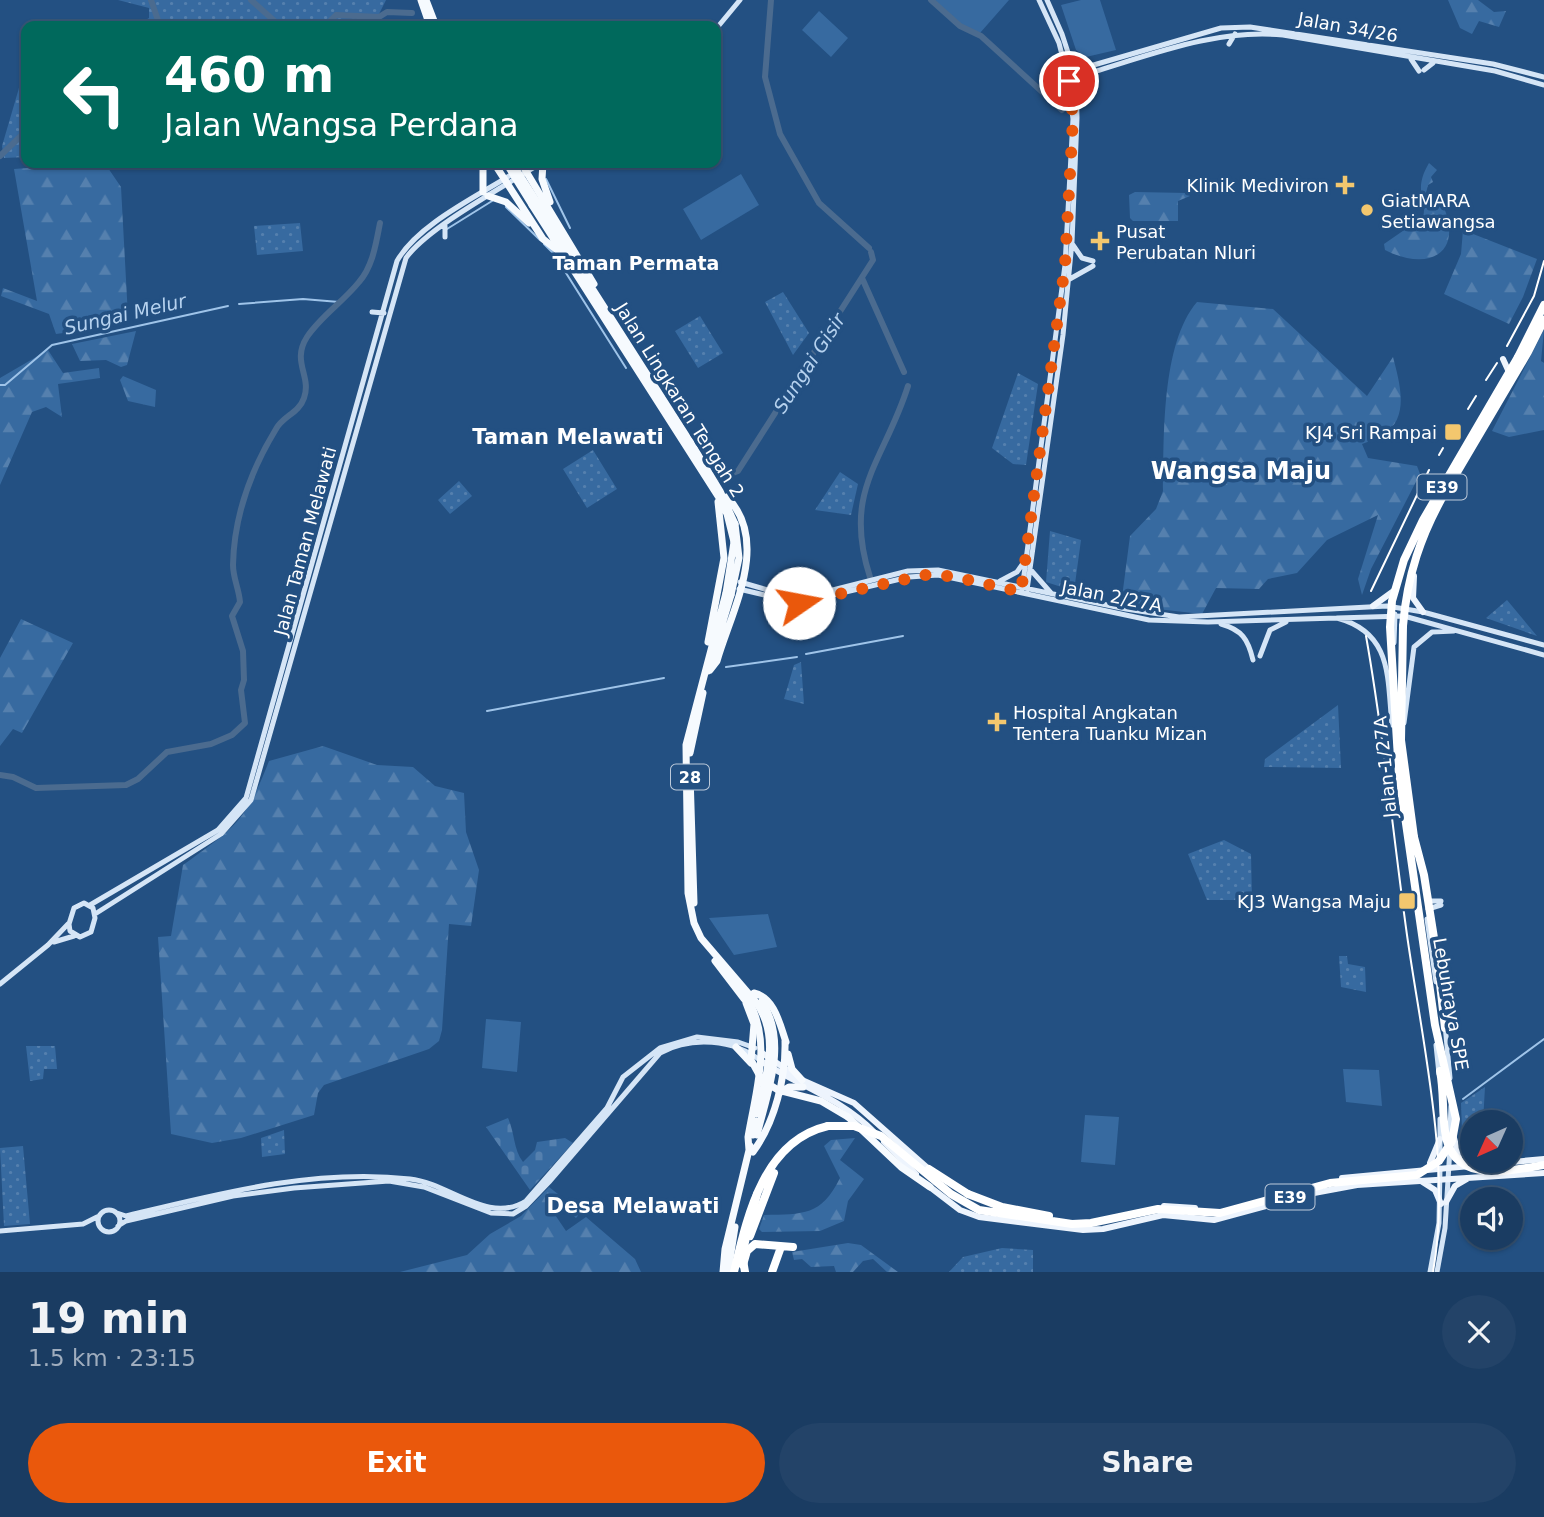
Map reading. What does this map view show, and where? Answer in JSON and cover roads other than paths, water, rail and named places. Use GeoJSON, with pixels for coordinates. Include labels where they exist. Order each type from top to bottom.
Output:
{"type":"FeatureCollection","features":[{"type":"Feature","properties":{"kind":"highway"},"geometry":{"type":"LineString","coordinates":[[422,1],[433,21]]}},
{"type":"Feature","properties":{"kind":"highway"},"geometry":{"type":"LineString","coordinates":[[428,13],[429,21]]}},
{"type":"Feature","properties":{"kind":"highway"},"geometry":{"type":"LineString","coordinates":[[483,168],[486,194],[506,202],[537,230],[552,248],[565,256]]}},
{"type":"Feature","properties":{"kind":"highway"},"geometry":{"type":"LineString","coordinates":[[498,168],[537,230]]}},
{"type":"Feature","properties":{"kind":"highway","name":"Jalan Lingkaran Tengah 2"},"geometry":{"type":"LineString","coordinates":[[510,168],[600,301],[735,524],[739,550],[693,730],[690,758],[693,900],[698,921],[708,939],[772,1020],[776,1045],[757,1135],[751,1151]]}},
{"type":"Feature","properties":{"kind":"highway","name":"Jalan Lingkaran Tengah 2"},"geometry":{"type":"LineString","coordinates":[[515,168],[565,256],[719,494],[727,514],[734,542],[729,594],[710,646],[691,718],[685,758],[689,900],[696,928],[719,965],[743,992],[759,1024]]}},
{"type":"Feature","properties":{"kind":"highway"},"geometry":{"type":"LineString","coordinates":[[526,168],[594,282],[600,301]]}},
{"type":"Feature","properties":{"kind":"highway"},"geometry":{"type":"LineString","coordinates":[[542,168],[542,179],[554,213]]}},
{"type":"Feature","properties":{"kind":"highway"},"geometry":{"type":"LineString","coordinates":[[520,202],[518,194],[522,187],[530,184],[539,190]]}},
{"type":"Feature","properties":{"kind":"highway","name":"Lebuhraya SPE"},"geometry":{"type":"LineString","coordinates":[[828,1128],[854,1126],[881,1136],[951,1195],[987,1213],[1072,1224],[1158,1209],[1220,1213],[1311,1187],[1417,1175],[1432,1167],[1448,1150],[1456,1119],[1441,1055],[1429,982],[1396,741],[1390,626],[1392,601],[1402,567],[1423,520],[1529,338],[1544,303]]}},
{"type":"Feature","properties":{"kind":"highway","name":"Lebuhraya SPE"},"geometry":{"type":"LineString","coordinates":[[828,1128],[853,1131],[876,1138],[951,1200],[975,1214],[995,1219],[1073,1228],[1095,1227],[1159,1214],[1221,1218],[1304,1193],[1422,1178],[1432,1173],[1452,1151],[1460,1128],[1460,1111],[1443,1042],[1401,740],[1403,626],[1409,576],[1429,522],[1544,321]]}},
{"type":"Feature","properties":{"kind":"highway"},"geometry":{"type":"LineString","coordinates":[[710,646],[708,631],[723,560],[719,494]]}},
{"type":"Feature","properties":{"kind":"highway"},"geometry":{"type":"LineString","coordinates":[[708,673],[717,661],[746,569],[746,548],[740,519],[735,506],[719,494]]}},
{"type":"Feature","properties":{"kind":"highway"},"geometry":{"type":"LineString","coordinates":[[723,560],[728,568],[738,572],[746,569]]}},
{"type":"Feature","properties":{"kind":"highway"},"geometry":{"type":"LineString","coordinates":[[1414,837],[1424,875],[1445,1028]]}},
{"type":"Feature","properties":{"kind":"highway"},"geometry":{"type":"LineString","coordinates":[[710,952],[746,1003],[754,1024],[751,1060],[762,1080],[778,1090],[821,1101],[848,1117],[901,1167],[930,1187]]}},
{"type":"Feature","properties":{"kind":"highway","name":"Jalan Lingkaran Tengah 2"},"geometry":{"type":"LineString","coordinates":[[710,952],[757,999],[767,1022],[771,1045],[725,1272]]}},
{"type":"Feature","properties":{"kind":"highway","name":"E39"},"geometry":{"type":"LineString","coordinates":[[1429,982],[1434,1043],[1443,1089],[1445,1134],[1451,1150],[1458,1160],[1479,1171],[1504,1172],[1544,1162]]}},
{"type":"Feature","properties":{"kind":"highway"},"geometry":{"type":"LineString","coordinates":[[757,999],[761,995],[771,1006],[785,1041],[791,1066],[803,1084],[785,1089],[776,1096]]}},
{"type":"Feature","properties":{"kind":"highway"},"geometry":{"type":"LineString","coordinates":[[756,1088],[749,1059],[740,1045],[757,1033],[759,1024]]}},
{"type":"Feature","properties":{"kind":"highway"},"geometry":{"type":"LineString","coordinates":[[751,1151],[748,1137],[761,1057],[759,1024]]}},
{"type":"Feature","properties":{"kind":"highway"},"geometry":{"type":"LineString","coordinates":[[751,1151],[764,1136],[783,1072],[785,1041]]}},
{"type":"Feature","properties":{"kind":"highway"},"geometry":{"type":"LineString","coordinates":[[756,1088],[769,1081],[776,1096]]}},
{"type":"Feature","properties":{"kind":"highway"},"geometry":{"type":"LineString","coordinates":[[740,1272],[757,1194],[780,1158],[806,1134],[828,1128]]}},
{"type":"Feature","properties":{"kind":"highway"},"geometry":{"type":"LineString","coordinates":[[740,1272],[772,1175],[785,1158],[806,1139],[828,1128]]}},
{"type":"Feature","properties":{"kind":"highway"},"geometry":{"type":"LineString","coordinates":[[929,1169],[968,1194],[1016,1211],[1107,1220]]}},
{"type":"Feature","properties":{"kind":"highway"},"geometry":{"type":"LineString","coordinates":[[754,1224],[760,1239],[793,1247]]}},
{"type":"Feature","properties":{"kind":"highway"},"geometry":{"type":"LineString","coordinates":[[740,1272],[747,1251],[752,1245],[780,1245]]}},
{"type":"Feature","properties":{"kind":"highway"},"geometry":{"type":"LineString","coordinates":[[772,1272],[780,1245]]}},
{"type":"Feature","properties":{"kind":"main road"},"geometry":{"type":"LineString","coordinates":[[721,23],[740,0]]}},
{"type":"Feature","properties":{"kind":"main road"},"geometry":{"type":"LineString","coordinates":[[1024,590],[1030,569],[1072,242],[1076,90],[1054,27],[1039,0]]}},
{"type":"Feature","properties":{"kind":"main road"},"geometry":{"type":"LineString","coordinates":[[1046,0],[1067,48],[1076,61],[1094,69],[1076,90]]}},
{"type":"Feature","properties":{"kind":"main road","name":"Jalan 34/26"},"geometry":{"type":"LineString","coordinates":[[1094,69],[1221,28],[1250,27],[1495,71],[1544,85]]}},
{"type":"Feature","properties":{"kind":"main road"},"geometry":{"type":"LineString","coordinates":[[1229,44],[1235,34]]}},
{"type":"Feature","properties":{"kind":"main road","name":"Jalan 34/26"},"geometry":{"type":"LineString","coordinates":[[1071,75],[1235,34],[1283,35],[1410,55],[1493,64],[1544,77]]}},
{"type":"Feature","properties":{"kind":"main road"},"geometry":{"type":"LineString","coordinates":[[1423,47],[1410,55],[1421,70],[1436,62]]}},
{"type":"Feature","properties":{"kind":"main road"},"geometry":{"type":"LineString","coordinates":[[1024,590],[1065,265],[1073,119],[1067,48]]}},
{"type":"Feature","properties":{"kind":"main road","name":"Jalan Taman Melawati"},"geometry":{"type":"LineString","coordinates":[[90,905],[218,830],[246,798],[397,261],[406,247],[522,168]]}},
{"type":"Feature","properties":{"kind":"main road","name":"Jalan Taman Melawati"},"geometry":{"type":"LineString","coordinates":[[95,914],[221,834],[251,800],[406,258],[486,194]]}},
{"type":"Feature","properties":{"kind":"main road"},"geometry":{"type":"LineString","coordinates":[[445,237],[447,224]]}},
{"type":"Feature","properties":{"kind":"main road"},"geometry":{"type":"LineString","coordinates":[[1068,280],[1093,263],[1082,258],[1072,242]]}},
{"type":"Feature","properties":{"kind":"main road","name":"Jalan 1/27A"},"geometry":{"type":"LineString","coordinates":[[1444,1179],[1440,1169],[1437,1055],[1392,725],[1396,589],[1406,548],[1514,361],[1544,303]]}},
{"type":"Feature","properties":{"kind":"main road"},"geometry":{"type":"LineString","coordinates":[[372,312],[382,314],[390,310]]}},
{"type":"Feature","properties":{"kind":"main road","name":"Jalan 1/27A"},"geometry":{"type":"LineString","coordinates":[[1444,1179],[1448,1168],[1451,1127],[1445,1028],[1424,896],[1403,725],[1407,577],[1415,550],[1523,364],[1544,321]]}},
{"type":"Feature","properties":{"kind":"main road"},"geometry":{"type":"LineString","coordinates":[[1503,359],[1508,370]]}},
{"type":"Feature","properties":{"kind":"main road"},"geometry":{"type":"LineString","coordinates":[[1415,550],[1413,598],[1423,612]]}},
{"type":"Feature","properties":{"kind":"main road"},"geometry":{"type":"LineString","coordinates":[[993,581],[1011,577],[1026,559]]}},
{"type":"Feature","properties":{"kind":"main road","name":"Jalan 2/27A"},"geometry":{"type":"LineString","coordinates":[[742,586],[799,598],[923,569],[951,571],[1136,619],[1208,622],[1299,619],[1395,611]]}},
{"type":"Feature","properties":{"kind":"main road"},"geometry":{"type":"LineString","coordinates":[[1030,569],[1051,593]]}},
{"type":"Feature","properties":{"kind":"main road","name":"Jalan 2/27A"},"geometry":{"type":"LineString","coordinates":[[719,580],[799,603],[909,577],[938,575],[1051,593],[1115,607],[1189,617],[1373,606],[1544,655]]}},
{"type":"Feature","properties":{"kind":"main road"},"geometry":{"type":"LineString","coordinates":[[1373,606],[1396,589]]}},
{"type":"Feature","properties":{"kind":"main road"},"geometry":{"type":"LineString","coordinates":[[1083,606],[1109,611],[1115,607],[1122,613],[1156,620]]}},
{"type":"Feature","properties":{"kind":"main road","name":"Jalan 2/27A"},"geometry":{"type":"LineString","coordinates":[[1404,613],[1423,612],[1544,646]]}},
{"type":"Feature","properties":{"kind":"main road"},"geometry":{"type":"LineString","coordinates":[[1330,616],[1361,626],[1377,645],[1388,671],[1392,725]]}},
{"type":"Feature","properties":{"kind":"main road"},"geometry":{"type":"LineString","coordinates":[[1260,656],[1269,630],[1281,622],[1299,619]]}},
{"type":"Feature","properties":{"kind":"main road"},"geometry":{"type":"LineString","coordinates":[[1208,622],[1239,631],[1247,638],[1253,660]]}},
{"type":"Feature","properties":{"kind":"main road"},"geometry":{"type":"LineString","coordinates":[[1395,623],[1404,625]]}},
{"type":"Feature","properties":{"kind":"main road"},"geometry":{"type":"LineString","coordinates":[[1403,725],[1414,647],[1432,632],[1465,631]]}},
{"type":"Feature","properties":{"kind":"main road"},"geometry":{"type":"LineString","coordinates":[[1424,896],[1429,901],[1441,903],[1432,906],[1427,915]]}},
{"type":"Feature","properties":{"kind":"main road"},"geometry":{"type":"LineString","coordinates":[[0,984],[69,924],[74,908],[80,904],[90,905],[95,914],[91,932],[85,936],[63,937],[48,945]]}},
{"type":"Feature","properties":{"kind":"main road"},"geometry":{"type":"LineString","coordinates":[[69,924],[75,936]]}},
{"type":"Feature","properties":{"kind":"main road"},"geometry":{"type":"LineString","coordinates":[[0,1231],[72,1226],[83,1224],[109,1210],[125,1216],[285,1183],[382,1177],[419,1180],[489,1208],[509,1209],[526,1201],[546,1179],[607,1108],[616,1087],[636,1065],[673,1042],[699,1037],[740,1045],[850,1109],[930,1187],[969,1214],[1026,1225],[1097,1230],[1163,1215],[1201,1220],[1220,1219],[1314,1193],[1417,1180],[1544,1172]]}},
{"type":"Feature","properties":{"kind":"main road"},"geometry":{"type":"LineString","coordinates":[[72,1226],[109,1231],[126,1221],[233,1196],[294,1188],[389,1181],[424,1188],[491,1213],[513,1214],[526,1206],[549,1182],[660,1053],[669,1048],[697,1042],[740,1045]]}},
{"type":"Feature","properties":{"kind":"main road"},"geometry":{"type":"LineString","coordinates":[[803,1084],[855,1104],[929,1169],[974,1204],[1020,1216],[1093,1222],[1165,1206],[1203,1210],[1237,1206],[1328,1181],[1460,1167]]}},
{"type":"Feature","properties":{"kind":"main road"},"geometry":{"type":"LineString","coordinates":[[616,1087],[620,1093],[624,1092]]}},
{"type":"Feature","properties":{"kind":"main road"},"geometry":{"type":"LineString","coordinates":[[1451,1127],[1460,1159]]}},
{"type":"Feature","properties":{"kind":"main road"},"geometry":{"type":"LineString","coordinates":[[1416,1170],[1435,1159],[1440,1139]]}},
{"type":"Feature","properties":{"kind":"main road"},"geometry":{"type":"LineString","coordinates":[[1440,1157],[1444,1161],[1449,1156]]}},
{"type":"Feature","properties":{"kind":"main road"},"geometry":{"type":"LineString","coordinates":[[1523,1163],[1544,1162]]}},
{"type":"Feature","properties":{"kind":"main road"},"geometry":{"type":"LineString","coordinates":[[1544,1162],[1539,1166],[1544,1172]]}},
{"type":"Feature","properties":{"kind":"main road"},"geometry":{"type":"LineString","coordinates":[[1430,1272],[1443,1203],[1455,1186],[1472,1177]]}},
{"type":"Feature","properties":{"kind":"main road"},"geometry":{"type":"LineString","coordinates":[[1437,1272],[1444,1179]]}},
{"type":"Feature","properties":{"kind":"main road"},"geometry":{"type":"LineString","coordinates":[[1417,1180],[1433,1187],[1443,1203]]}},
{"type":"Feature","properties":{"kind":"main road"},"geometry":{"type":"LineString","coordinates":[[1201,1220],[1207,1216],[1203,1210]]}},
{"type":"Feature","properties":{"kind":"main road"},"geometry":{"type":"LineString","coordinates":[[117,1213],[118,1226]]}},
{"type":"Feature","properties":{"kind":"main road"},"geometry":{"type":"LineString","coordinates":[[99,1216],[102,1228]]}},
{"type":"Feature","properties":{"kind":"waterway"},"geometry":{"type":"LineString","coordinates":[[151,0],[158,21]]}},
{"type":"Feature","properties":{"kind":"waterway"},"geometry":{"type":"LineString","coordinates":[[251,0],[274,21]]}},
{"type":"Feature","properties":{"kind":"waterway","name":"Sungai Gisir"},"geometry":{"type":"LineString","coordinates":[[771,0],[765,77],[780,134],[819,203],[869,248]]}},
{"type":"Feature","properties":{"kind":"waterway"},"geometry":{"type":"LineString","coordinates":[[931,0],[960,26],[981,36],[1062,110]]}},
{"type":"Feature","properties":{"kind":"waterway"},"geometry":{"type":"LineString","coordinates":[[330,21],[336,15],[379,17],[387,12],[412,13]]}},
{"type":"Feature","properties":{"kind":"waterway"},"geometry":{"type":"LineString","coordinates":[[0,156],[21,136]]}},
{"type":"Feature","properties":{"kind":"waterway"},"geometry":{"type":"LineString","coordinates":[[546,179],[570,228]]}},
{"type":"Feature","properties":{"kind":"waterway"},"geometry":{"type":"LineString","coordinates":[[447,229],[492,201]]}},
{"type":"Feature","properties":{"kind":"waterway"},"geometry":{"type":"LineString","coordinates":[[506,207],[540,240]]}},
{"type":"Feature","properties":{"kind":"waterway"},"geometry":{"type":"LineString","coordinates":[[0,775],[13,777],[36,788],[126,785],[138,779],[167,752],[211,744],[232,735],[245,723],[241,690],[244,680],[243,651],[232,616],[240,602],[233,565],[240,511],[267,445],[279,425],[304,398],[306,383],[301,354],[307,337],[364,276],[373,254],[380,223]]}},
{"type":"Feature","properties":{"kind":"waterway"},"geometry":{"type":"LineString","coordinates":[[544,244],[554,254],[626,368]]}},
{"type":"Feature","properties":{"kind":"waterway","name":"Sungai Gisir"},"geometry":{"type":"LineString","coordinates":[[720,478],[738,471],[873,260],[871,252]]}},
{"type":"Feature","properties":{"kind":"waterway"},"geometry":{"type":"LineString","coordinates":[[862,278],[904,372]]}},
{"type":"Feature","properties":{"kind":"waterway","name":"Sungai Melur"},"geometry":{"type":"LineString","coordinates":[[239,304],[303,299],[339,302]]}},
{"type":"Feature","properties":{"kind":"waterway","name":"Sungai Melur"},"geometry":{"type":"LineString","coordinates":[[0,385],[5,385],[52,345],[228,306]]}},
{"type":"Feature","properties":{"kind":"waterway"},"geometry":{"type":"LineString","coordinates":[[870,577],[863,547],[863,498],[908,386]]}},
{"type":"Feature","properties":{"kind":"waterway"},"geometry":{"type":"LineString","coordinates":[[806,654],[903,636]]}},
{"type":"Feature","properties":{"kind":"waterway"},"geometry":{"type":"LineString","coordinates":[[726,667],[797,657]]}},
{"type":"Feature","properties":{"kind":"waterway"},"geometry":{"type":"LineString","coordinates":[[487,711],[664,678]]}},
{"type":"Feature","properties":{"kind":"waterway"},"geometry":{"type":"LineString","coordinates":[[1463,1099],[1544,1039]]}},
{"type":"Feature","properties":{"kind":"tram line"},"geometry":{"type":"LineString","coordinates":[[1507,346],[1534,296],[1544,261]]}},
{"type":"Feature","properties":{"kind":"tram line"},"geometry":{"type":"LineString","coordinates":[[1486,380],[1497,363]]}},
{"type":"Feature","properties":{"kind":"tram line"},"geometry":{"type":"LineString","coordinates":[[1468,409],[1476,396]]}},
{"type":"Feature","properties":{"kind":"tram line"},"geometry":{"type":"LineString","coordinates":[[1439,455],[1443,448]]}},
{"type":"Feature","properties":{"kind":"tram line"},"geometry":{"type":"LineString","coordinates":[[1371,591],[1429,470]]}},
{"type":"Feature","properties":{"kind":"tram line"},"geometry":{"type":"LineString","coordinates":[[1366,636],[1433,1104],[1439,1190],[1433,1272]]}},
{"type":"Feature","properties":{"kind":"place","name":"Klinik Mediviron"},"geometry":{"type":"Point","coordinates":[1345,185]}},
{"type":"Feature","properties":{"kind":"place","name":"GiatMARA Setiawangsa"},"geometry":{"type":"Point","coordinates":[1367,210]}},
{"type":"Feature","properties":{"kind":"place","name":"Pusat Perubatan Nluri"},"geometry":{"type":"Point","coordinates":[1100,241]}},
{"type":"Feature","properties":{"kind":"place","name":"KJ4 Sri Rampai"},"geometry":{"type":"Point","coordinates":[1453,432]}},
{"type":"Feature","properties":{"kind":"place","name":"Hospital Angkatan Tentera Tuanku Mizan"},"geometry":{"type":"Point","coordinates":[997,722]}},
{"type":"Feature","properties":{"kind":"place","name":"KJ3 Wangsa Maju"},"geometry":{"type":"Point","coordinates":[1407,901]}},
{"type":"Feature","properties":{"kind":"district","name":"Taman Permata"},"geometry":{"type":"Point","coordinates":[636,263]}},
{"type":"Feature","properties":{"kind":"district","name":"Taman Melawati"},"geometry":{"type":"Point","coordinates":[568,437]}},
{"type":"Feature","properties":{"kind":"district","name":"Wangsa Maju"},"geometry":{"type":"Point","coordinates":[1241,471]}},
{"type":"Feature","properties":{"kind":"district","name":"Desa Melawati"},"geometry":{"type":"Point","coordinates":[633,1206]}}]}
